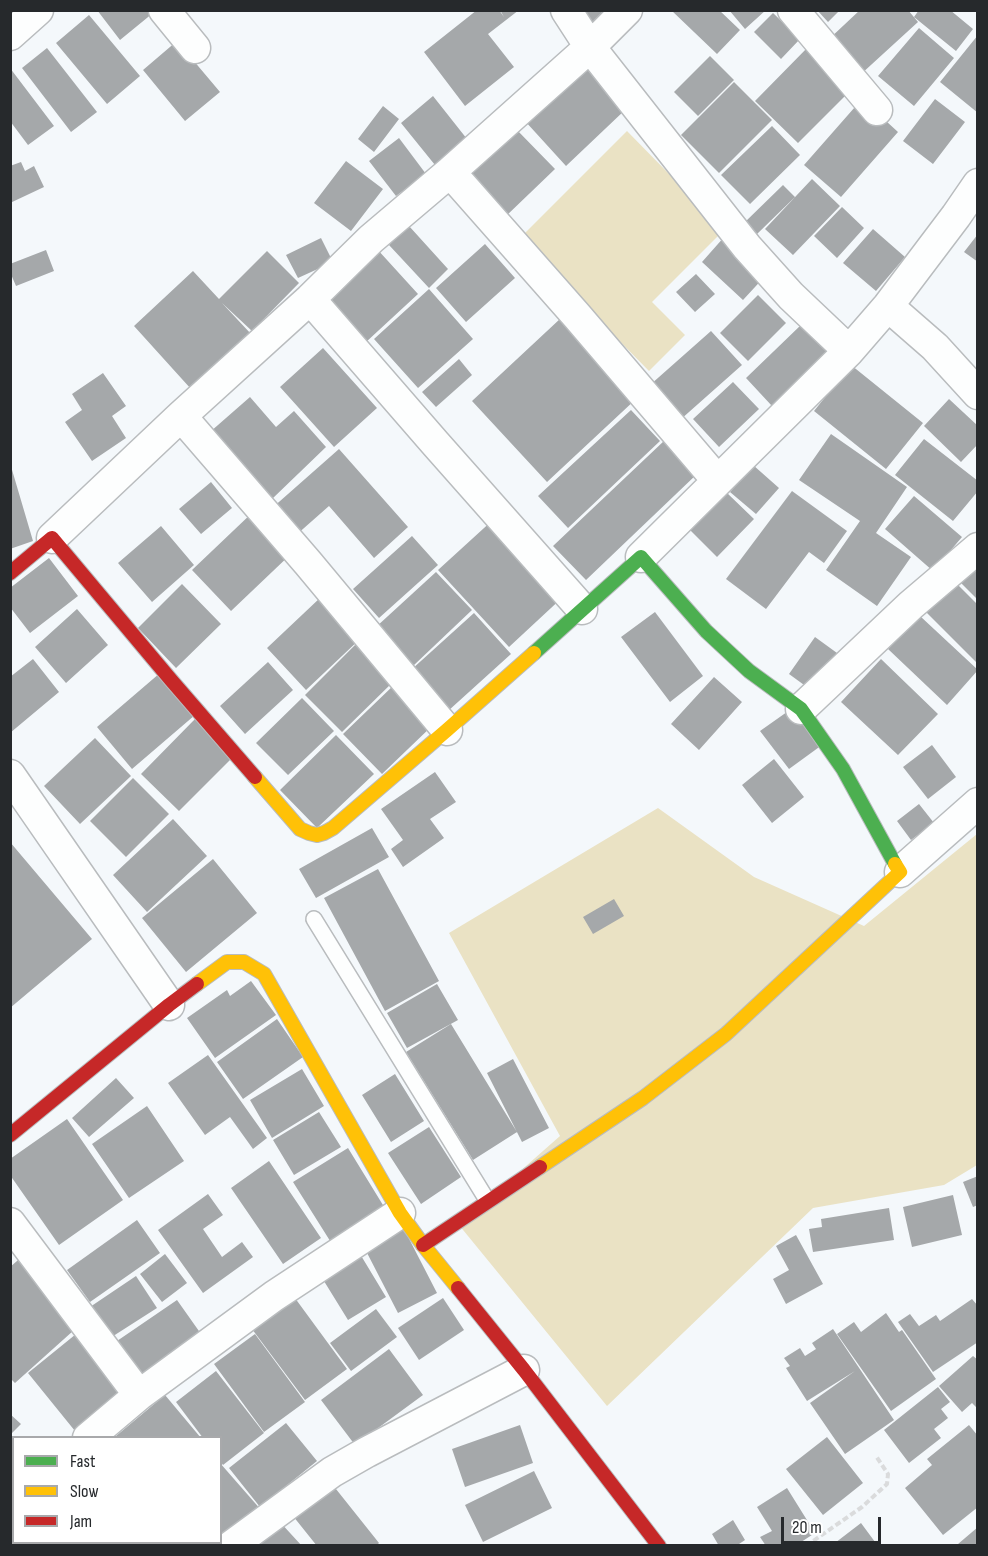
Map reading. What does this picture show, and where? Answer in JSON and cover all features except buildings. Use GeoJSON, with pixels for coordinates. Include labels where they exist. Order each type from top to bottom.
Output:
{"type":"FeatureCollection","features":[{"type":"Feature","properties":{"kind":"street"},"geometry":{"type":"LineString","coordinates":[[10,35],[38,10]]}},
{"type":"Feature","properties":{"kind":"street"},"geometry":{"type":"LineString","coordinates":[[164,10],[195,48]]}},
{"type":"Feature","properties":{"kind":"street"},"geometry":{"type":"LineString","coordinates":[[566,10],[590,47],[747,247],[792,296],[849,351]]}},
{"type":"Feature","properties":{"kind":"street"},"geometry":{"type":"LineString","coordinates":[[10,573],[52,538],[181,416],[310,299],[371,239],[590,47],[627,10]]}},
{"type":"Feature","properties":{"kind":"street"},"geometry":{"type":"LineString","coordinates":[[793,10],[877,110]]}},
{"type":"Feature","properties":{"kind":"street"},"geometry":{"type":"LineString","coordinates":[[450,172],[717,480]]}},
{"type":"Feature","properties":{"kind":"street"},"geometry":{"type":"LineString","coordinates":[[52,538],[300,829],[311,835],[326,833],[447,730],[641,556],[849,351],[888,306],[978,184]]}},
{"type":"Feature","properties":{"kind":"street"},"geometry":{"type":"LineString","coordinates":[[310,299],[582,609]]}},
{"type":"Feature","properties":{"kind":"street"},"geometry":{"type":"LineString","coordinates":[[888,306],[935,347],[978,394]]}},
{"type":"Feature","properties":{"kind":"street"},"geometry":{"type":"LineString","coordinates":[[181,416],[308,563],[447,730]]}},
{"type":"Feature","properties":{"kind":"street"},"geometry":{"type":"LineString","coordinates":[[801,709],[911,605],[978,548]]}},
{"type":"Feature","properties":{"kind":"street"},"geometry":{"type":"LineString","coordinates":[[641,556],[706,631],[749,671],[801,709],[843,769],[900,872]]}},
{"type":"Feature","properties":{"kind":"street"},"geometry":{"type":"LineString","coordinates":[[10,775],[169,1005]]}},
{"type":"Feature","properties":{"kind":"street"},"geometry":{"type":"LineString","coordinates":[[423,1245],[487,1200],[643,1098],[726,1034],[978,802]]}},
{"type":"Feature","properties":{"kind":"street"},"geometry":{"type":"LineString","coordinates":[[10,1135],[169,1005],[227,962],[244,962],[264,974],[400,1214],[659,1545]]}},
{"type":"Feature","properties":{"kind":"street"},"geometry":{"type":"LineString","coordinates":[[99,1434],[139,1395],[274,1296],[400,1214]]}},
{"type":"Feature","properties":{"kind":"street"},"geometry":{"type":"LineString","coordinates":[[10,1222],[139,1395]]}},
{"type":"Feature","properties":{"kind":"street"},"geometry":{"type":"LineString","coordinates":[[231,1545],[341,1467],[524,1370]]}},
{"type":"Feature","properties":{"kind":"lane"},"geometry":{"type":"LineString","coordinates":[[314,919],[487,1200]]}},
{"type":"Feature","properties":{"kind":"path"},"geometry":{"type":"LineString","coordinates":[[806,1545],[862,1507],[887,1484],[888,1474],[876,1456]]}},
{"type":"Feature","properties":{"kind":"shaded area"},"geometry":{"type":"Polygon","coordinates":[[[627,131],[724,230],[652,302],[685,335],[649,371],[519,239],[627,131]]]}},
{"type":"Feature","properties":{"kind":"shaded area"},"geometry":{"type":"Polygon","coordinates":[[[658,808],[754,877],[864,926],[977,834],[977,1165],[944,1185],[813,1208],[607,1406],[459,1225],[560,1136],[449,933],[658,808]]]}},
{"type":"Feature","properties":{"kind":"traffic: fast"},"geometry":{"type":"LineString","coordinates":[[534,653],[641,557],[706,631],[749,671],[801,709],[843,769],[895,864]]}},
{"type":"Feature","properties":{"kind":"traffic: slow"},"geometry":{"type":"LineString","coordinates":[[255,777],[300,829],[317,835],[324,833],[333,828],[534,653]]}},
{"type":"Feature","properties":{"kind":"traffic: slow"},"geometry":{"type":"LineString","coordinates":[[540,1167],[643,1098],[726,1034],[900,872],[895,864]]}},
{"type":"Feature","properties":{"kind":"traffic: slow"},"geometry":{"type":"LineString","coordinates":[[197,984],[227,962],[244,962],[264,974],[400,1213],[458,1288]]}},
{"type":"Feature","properties":{"kind":"traffic: jam"},"geometry":{"type":"LineString","coordinates":[[10,573],[52,538],[255,777]]}},
{"type":"Feature","properties":{"kind":"traffic: jam"},"geometry":{"type":"LineString","coordinates":[[10,1135],[197,984]]}},
{"type":"Feature","properties":{"kind":"traffic: jam"},"geometry":{"type":"LineString","coordinates":[[423,1245],[540,1167]]}},
{"type":"Feature","properties":{"kind":"traffic: jam"},"geometry":{"type":"LineString","coordinates":[[458,1288],[659,1546]]}}]}
